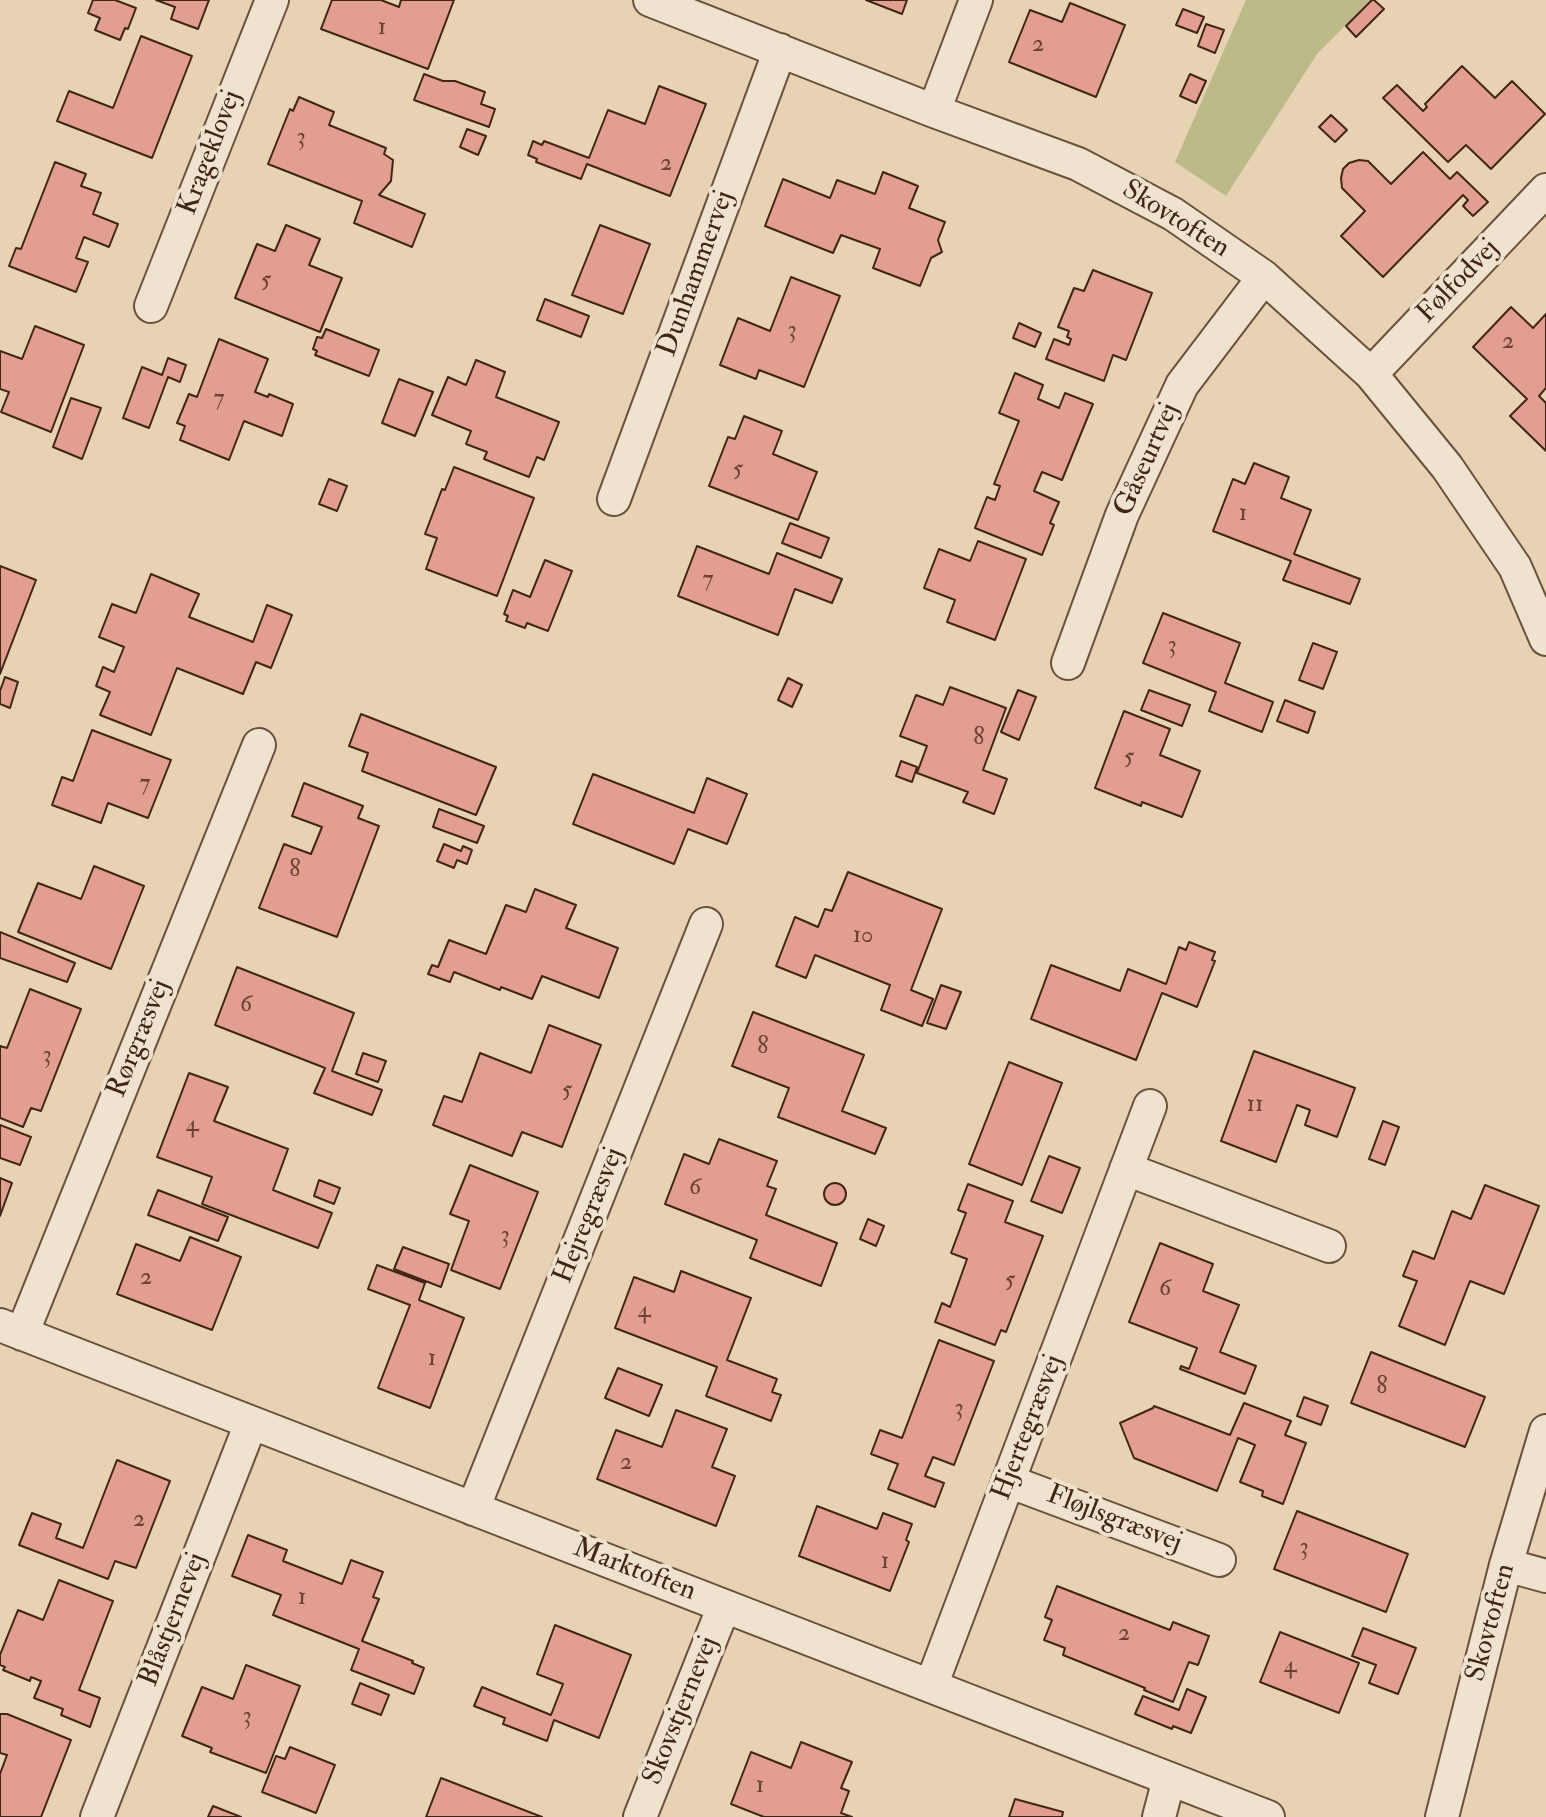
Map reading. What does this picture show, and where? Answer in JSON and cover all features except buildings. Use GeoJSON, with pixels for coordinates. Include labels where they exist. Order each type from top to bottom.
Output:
{"type":"FeatureCollection","features":[{"type":"Feature","properties":{"kind":"street","name":"Krageklovej"},"geometry":{"type":"LineString","coordinates":[[151,306],[272,0]]}},
{"type":"Feature","properties":{"kind":"street","name":"Skovtoften"},"geometry":{"type":"LineString","coordinates":[[650,0],[1078,164],[1173,214],[1264,277],[1371,374],[1447,467],[1515,567],[1546,639]]}},
{"type":"Feature","properties":{"kind":"street"},"geometry":{"type":"LineString","coordinates":[[934,111],[976,0]]}},
{"type":"Feature","properties":{"kind":"street","name":"Dunhammervej"},"geometry":{"type":"LineString","coordinates":[[614,499],[780,50]]}},
{"type":"Feature","properties":{"kind":"street","name":"Følfodvej"},"geometry":{"type":"LineString","coordinates":[[1371,374],[1546,190]]}},
{"type":"Feature","properties":{"kind":"street","name":"Gåseurtvej"},"geometry":{"type":"LineString","coordinates":[[1068,663],[1122,515],[1182,385],[1264,277]]}},
{"type":"Feature","properties":{"kind":"street","name":"Rørgræsvej"},"geometry":{"type":"LineString","coordinates":[[11,1329],[259,745]]}},
{"type":"Feature","properties":{"kind":"street","name":"Hejregræsvej"},"geometry":{"type":"LineString","coordinates":[[473,1509],[706,924]]}},
{"type":"Feature","properties":{"kind":"street","name":"Hjertegræsvej"},"geometry":{"type":"LineString","coordinates":[[931,1686],[1150,1106]]}},
{"type":"Feature","properties":{"kind":"street"},"geometry":{"type":"LineString","coordinates":[[1126,1169],[1329,1246]]}},
{"type":"Feature","properties":{"kind":"street","name":"Marktoften"},"geometry":{"type":"LineString","coordinates":[[11,1329],[1268,1817]]}},
{"type":"Feature","properties":{"kind":"street","name":"Blåstjernevej"},"geometry":{"type":"LineString","coordinates":[[97,1817],[251,1423]]}},
{"type":"Feature","properties":{"kind":"street","name":"Skovtoften"},"geometry":{"type":"LineString","coordinates":[[1442,1817],[1506,1565],[1546,1431]]}},
{"type":"Feature","properties":{"kind":"street","name":"Fløjlsgræsvej"},"geometry":{"type":"LineString","coordinates":[[1008,1481],[1219,1560]]}},
{"type":"Feature","properties":{"kind":"street"},"geometry":{"type":"LineString","coordinates":[[1506,1565],[1546,1576]]}},
{"type":"Feature","properties":{"kind":"street","name":"Skovstjernevej"},"geometry":{"type":"LineString","coordinates":[[640,1817],[724,1606]]}},
{"type":"Feature","properties":{"kind":"street"},"geometry":{"type":"LineString","coordinates":[[1159,1817],[1169,1779]]}},
{"type":"Feature","properties":{"kind":"shaded area"},"geometry":{"type":"Polygon","coordinates":[[[1246,0],[1371,0],[1317,54],[1226,196],[1175,162],[1246,0]]]}}]}
